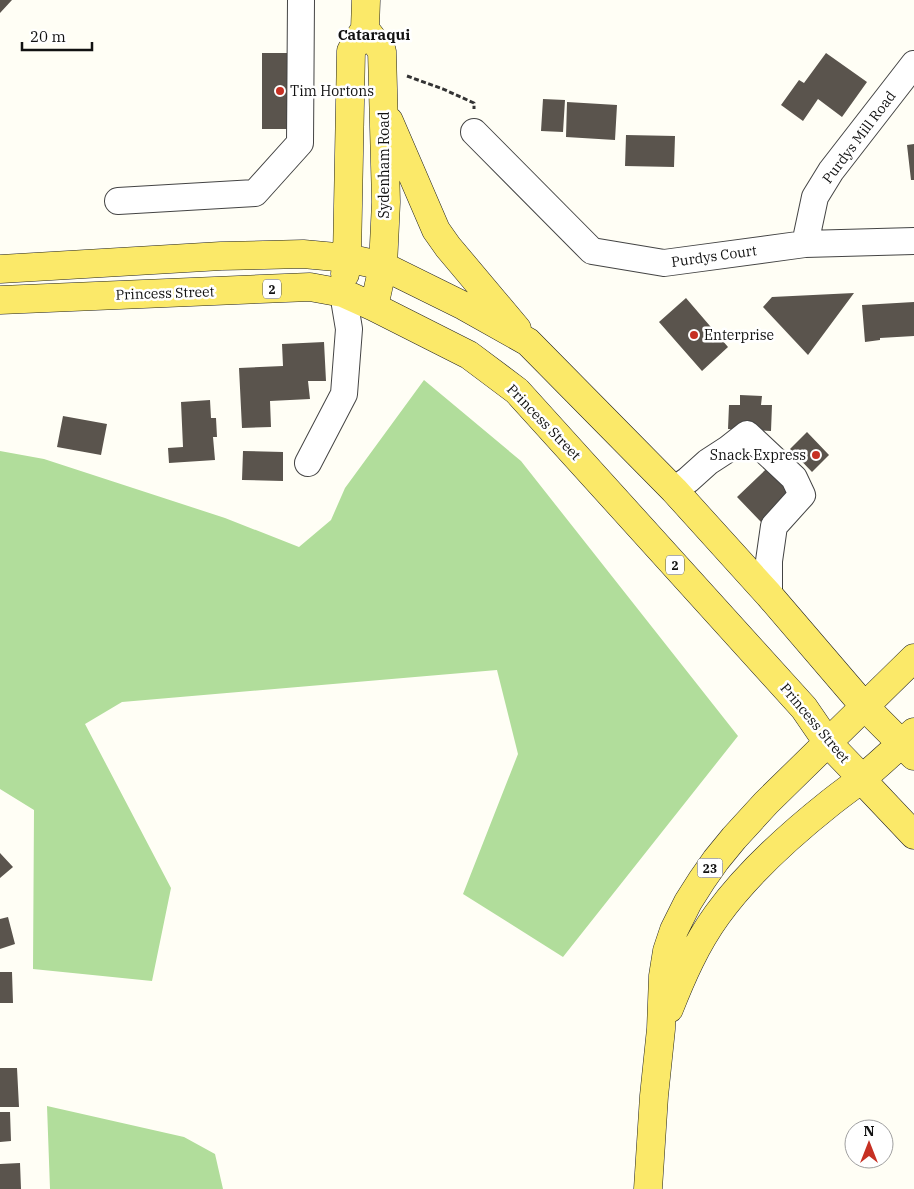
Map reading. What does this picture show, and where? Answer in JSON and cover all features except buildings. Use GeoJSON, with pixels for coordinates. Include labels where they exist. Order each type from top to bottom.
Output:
{"type":"FeatureCollection","features":[{"type":"Feature","properties":{"kind":"main road"},"geometry":{"type":"LineString","coordinates":[[343,293],[347,258],[351,51],[365,28],[366,0]]}},
{"type":"Feature","properties":{"kind":"main road","name":"Sydenham Road"},"geometry":{"type":"LineString","coordinates":[[365,28],[382,51],[384,110],[386,202],[383,266],[374,307]]}},
{"type":"Feature","properties":{"kind":"main road"},"geometry":{"type":"LineString","coordinates":[[384,110],[436,230],[448,247],[528,342],[674,490],[769,595],[865,707],[910,744],[861,780]]}},
{"type":"Feature","properties":{"kind":"main road"},"geometry":{"type":"LineString","coordinates":[[0,269],[221,256],[304,254],[347,258],[383,266],[464,306],[528,342]]}},
{"type":"Feature","properties":{"kind":"main road","name":"Princess Street"},"geometry":{"type":"LineString","coordinates":[[0,300],[310,287],[343,293],[470,355],[517,391],[804,708],[828,743],[855,771],[861,780],[914,835]]}},
{"type":"Feature","properties":{"kind":"main road"},"geometry":{"type":"LineString","coordinates":[[865,707],[914,658]]}},
{"type":"Feature","properties":{"kind":"main road","name":"23"},"geometry":{"type":"LineString","coordinates":[[648,1189],[654,1096],[661,1029],[663,976],[667,951],[674,930],[702,880],[734,838],[766,803],[865,707]]}},
{"type":"Feature","properties":{"kind":"main road","name":"23"},"geometry":{"type":"LineString","coordinates":[[661,1029],[681,977],[698,945],[732,896],[762,863],[810,819],[861,780]]}},
{"type":"Feature","properties":{"kind":"street"},"geometry":{"type":"LineString","coordinates":[[118,201],[255,193],[300,143],[301,0]]}},
{"type":"Feature","properties":{"kind":"street","name":"Purdys Mill Road"},"geometry":{"type":"LineString","coordinates":[[804,244],[815,197],[831,171],[914,64]]}},
{"type":"Feature","properties":{"kind":"street","name":"Purdys Court"},"geometry":{"type":"LineString","coordinates":[[474,132],[592,251],[664,263],[804,244],[914,241]]}},
{"type":"Feature","properties":{"kind":"street"},"geometry":{"type":"LineString","coordinates":[[308,463],[344,394],[348,329],[343,293]]}},
{"type":"Feature","properties":{"kind":"street"},"geometry":{"type":"LineString","coordinates":[[348,329],[374,307]]}},
{"type":"Feature","properties":{"kind":"street"},"geometry":{"type":"LineString","coordinates":[[674,490],[708,462],[728,450],[747,434],[794,478],[802,495],[774,526],[770,560],[769,595]]}},
{"type":"Feature","properties":{"kind":"path"},"geometry":{"type":"LineString","coordinates":[[404,75],[443,88],[474,103],[474,132]]}},
{"type":"Feature","properties":{"kind":"green space"},"geometry":{"type":"Polygon","coordinates":[[[424,380],[521,461],[738,736],[563,957],[463,894],[518,754],[497,670],[122,702],[85,724],[171,888],[152,981],[33,969],[34,810],[0,789],[0,451],[44,459],[225,518],[299,547],[331,520],[345,488],[424,380]]]}},
{"type":"Feature","properties":{"kind":"green space"},"geometry":{"type":"Polygon","coordinates":[[[47,1106],[184,1137],[215,1154],[223,1189],[50,1189],[47,1106]]]}},
{"type":"Feature","properties":{"kind":"place","name":"Tim Hortons"},"geometry":{"type":"Point","coordinates":[280,91]}},
{"type":"Feature","properties":{"kind":"place","name":"Enterprise"},"geometry":{"type":"Point","coordinates":[694,335]}},
{"type":"Feature","properties":{"kind":"place","name":"Snack Express"},"geometry":{"type":"Point","coordinates":[816,455]}},
{"type":"Feature","properties":{"kind":"district","name":"Cataraqui"},"geometry":{"type":"Point","coordinates":[374,34]}}]}
